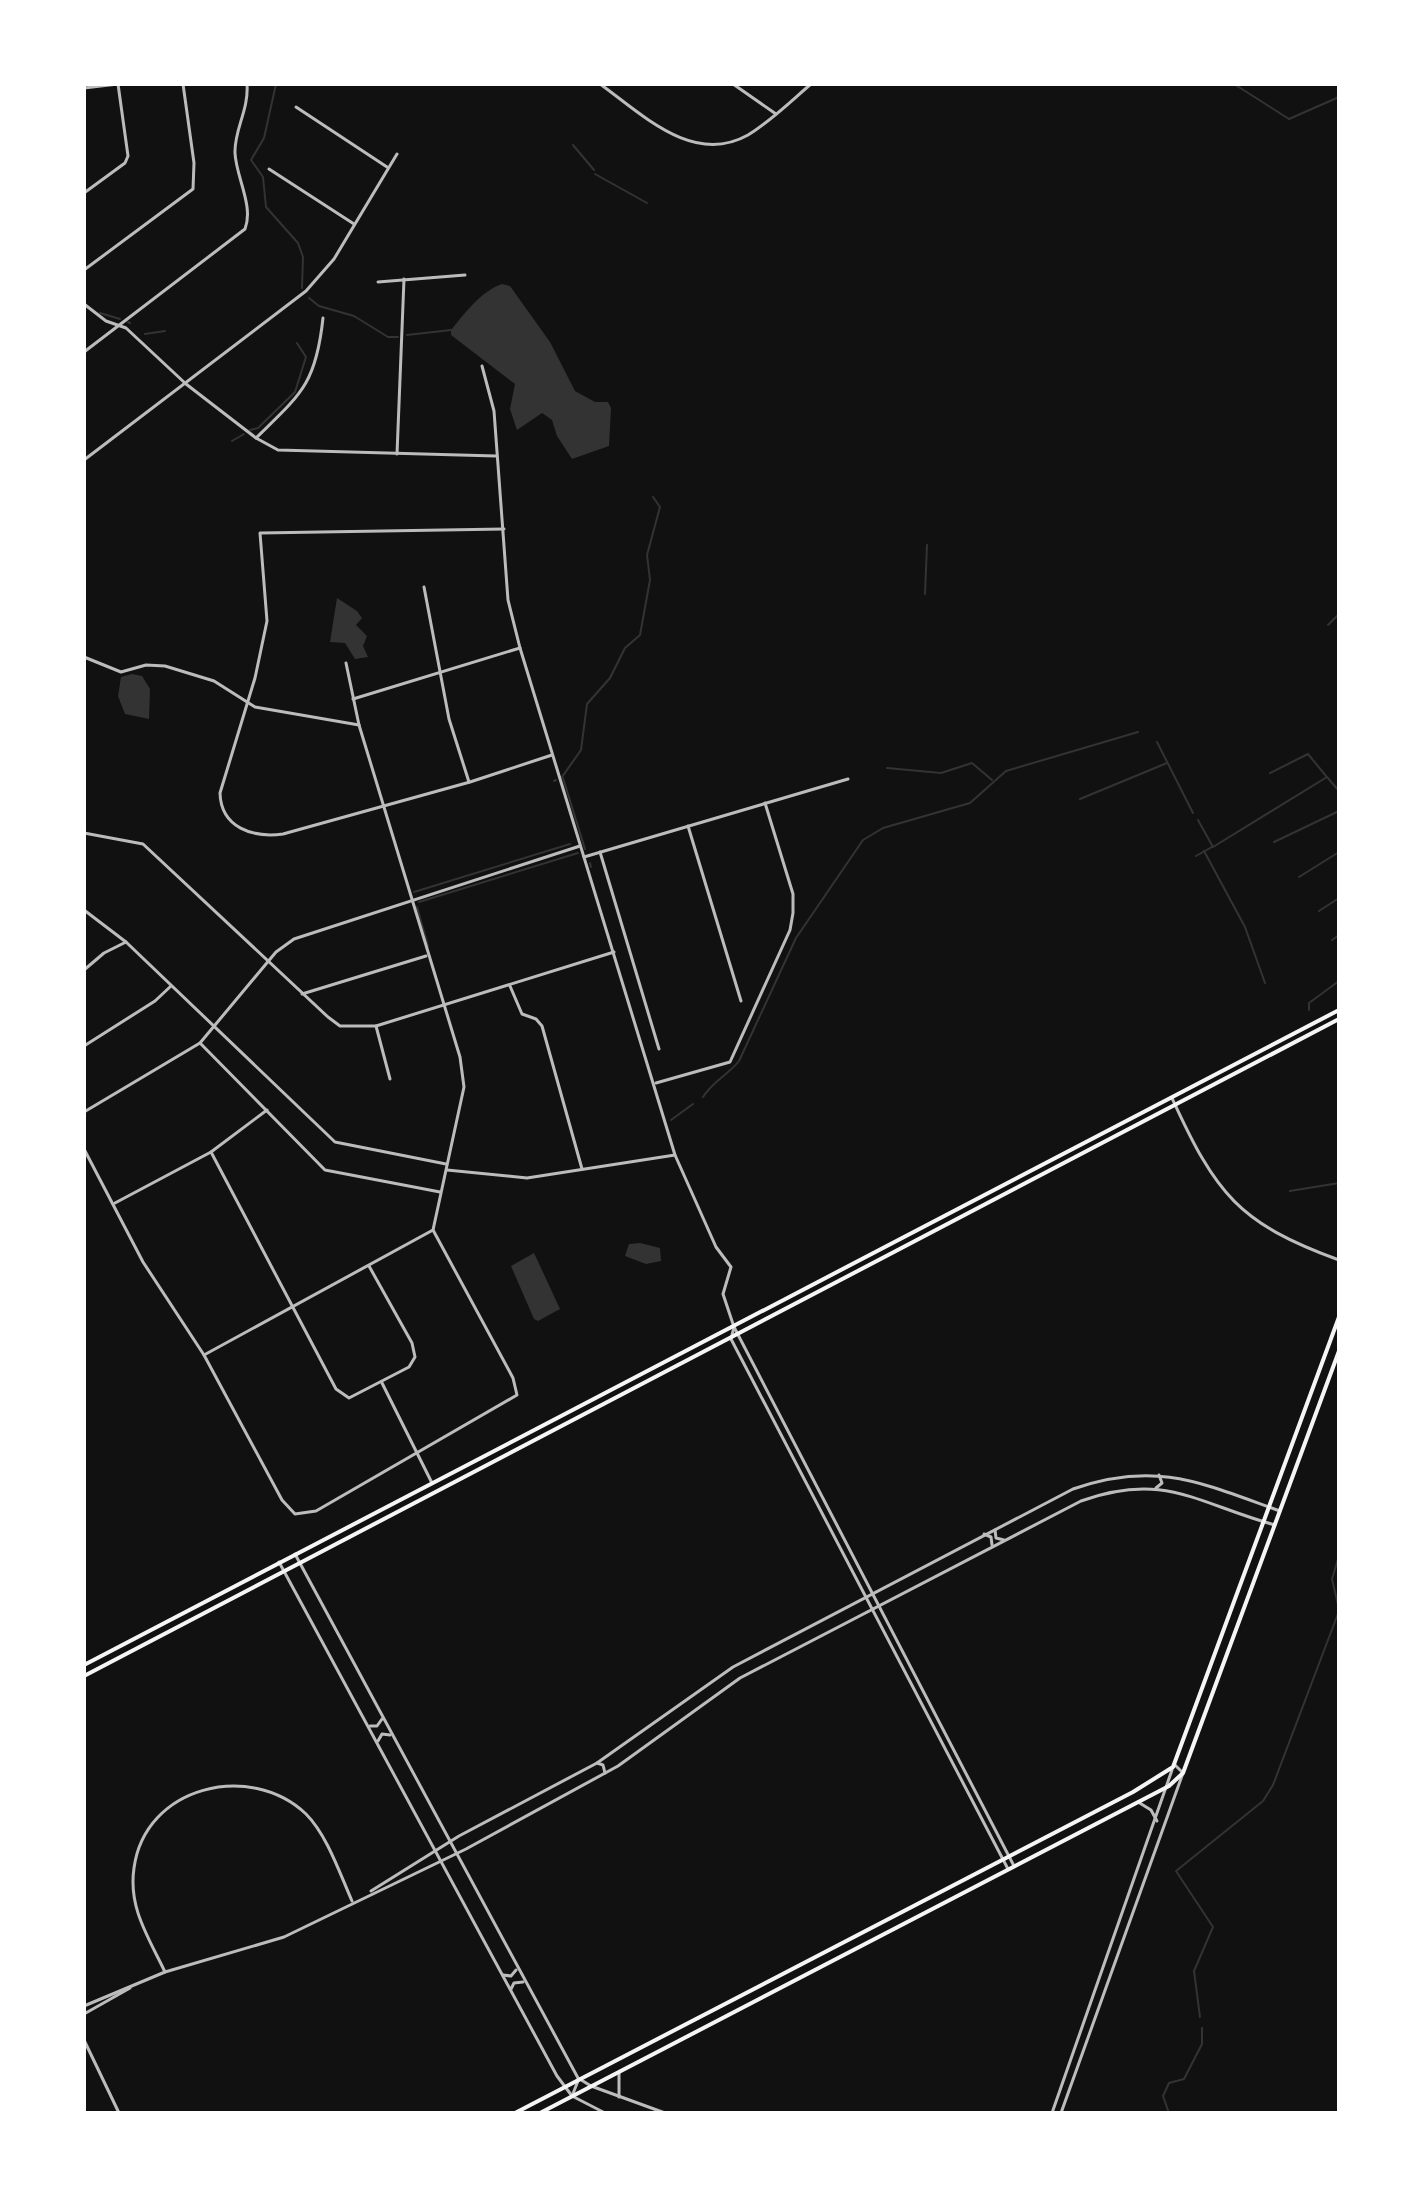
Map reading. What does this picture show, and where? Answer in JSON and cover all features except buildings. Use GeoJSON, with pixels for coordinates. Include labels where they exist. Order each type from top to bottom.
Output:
{"type":"FeatureCollection","features":[{"type":"Feature","properties":{"kind":"main road"},"geometry":{"type":"LineString","coordinates":[[84,1665],[1339,1010]]}},
{"type":"Feature","properties":{"kind":"main road"},"geometry":{"type":"LineString","coordinates":[[84,1676],[1339,1019]]}},
{"type":"Feature","properties":{"kind":"main road"},"geometry":{"type":"LineString","coordinates":[[901,1240],[906,1242],[905,1247]]}},
{"type":"Feature","properties":{"kind":"main road"},"geometry":{"type":"LineString","coordinates":[[515,2113],[1138,1789],[1174,1766],[1339,1317]]}},
{"type":"Feature","properties":{"kind":"main road"},"geometry":{"type":"LineString","coordinates":[[540,2113],[1169,1786],[1183,1773],[1339,1351]]}},
{"type":"Feature","properties":{"kind":"main road"},"geometry":{"type":"LineString","coordinates":[[1310,1397],[1313,1403],[1321,1401]]}},
{"type":"Feature","properties":{"kind":"main road"},"geometry":{"type":"LineString","coordinates":[[1306,1408],[1313,1406],[1317,1412]]}},
{"type":"Feature","properties":{"kind":"main road"},"geometry":{"type":"LineString","coordinates":[[432,1483],[436,1491]]}},
{"type":"Feature","properties":{"kind":"main road"},"geometry":{"type":"LineString","coordinates":[[1217,1651],[1221,1658],[1228,1655]]}},
{"type":"Feature","properties":{"kind":"main road"},"geometry":{"type":"LineString","coordinates":[[1213,1661],[1220,1659],[1224,1666]]}},
{"type":"Feature","properties":{"kind":"main road"},"geometry":{"type":"LineString","coordinates":[[1138,1789],[1141,1800]]}},
{"type":"Feature","properties":{"kind":"main road"},"geometry":{"type":"LineString","coordinates":[[910,1906],[909,1914],[916,1917]]}},
{"type":"Feature","properties":{"kind":"main road"},"geometry":{"type":"LineString","coordinates":[[899,1912],[907,1915],[905,1923]]}},
{"type":"Feature","properties":{"kind":"main road"},"geometry":{"type":"LineString","coordinates":[[713,2009],[711,2017],[718,2019]]}},
{"type":"Feature","properties":{"kind":"main road"},"geometry":{"type":"LineString","coordinates":[[701,2015],[708,2017],[707,2025]]}},
{"type":"Feature","properties":{"kind":"street"},"geometry":{"type":"LineString","coordinates":[[84,88],[118,84],[127,159],[84,193]]}},
{"type":"Feature","properties":{"kind":"street"},"geometry":{"type":"LineString","coordinates":[[84,270],[193,189],[194,163],[183,84]]}},
{"type":"Feature","properties":{"kind":"street"},"geometry":{"type":"LineString","coordinates":[[84,352],[245,229],[247,217],[235,156],[238,132],[247,108],[247,84]]}},
{"type":"Feature","properties":{"kind":"street"},"geometry":{"type":"LineString","coordinates":[[600,84],[664,129],[699,144],[738,140],[776,114],[811,84]]}},
{"type":"Feature","properties":{"kind":"street"},"geometry":{"type":"LineString","coordinates":[[733,84],[776,114]]}},
{"type":"Feature","properties":{"kind":"street"},"geometry":{"type":"LineString","coordinates":[[296,107],[387,167]]}},
{"type":"Feature","properties":{"kind":"street"},"geometry":{"type":"LineString","coordinates":[[84,460],[280,313],[334,259],[397,154]]}},
{"type":"Feature","properties":{"kind":"street"},"geometry":{"type":"LineString","coordinates":[[269,169],[354,224]]}},
{"type":"Feature","properties":{"kind":"street"},"geometry":{"type":"LineString","coordinates":[[378,282],[465,275]]}},
{"type":"Feature","properties":{"kind":"street"},"geometry":{"type":"LineString","coordinates":[[397,454],[404,279]]}},
{"type":"Feature","properties":{"kind":"street"},"geometry":{"type":"LineString","coordinates":[[84,304],[146,344],[186,384],[256,438],[288,452],[496,456]]}},
{"type":"Feature","properties":{"kind":"street"},"geometry":{"type":"LineString","coordinates":[[256,438],[304,391],[315,371],[323,318]]}},
{"type":"Feature","properties":{"kind":"street"},"geometry":{"type":"LineString","coordinates":[[482,366],[494,411],[508,600],[520,648],[656,1083],[675,1155],[718,1252],[731,1267],[723,1294],[734,1327],[971,1782],[1011,1867]]}},
{"type":"Feature","properties":{"kind":"street"},"geometry":{"type":"LineString","coordinates":[[504,529],[266,530],[259,536],[267,610],[247,704],[219,796],[226,815],[235,826],[265,836],[283,834],[470,782],[552,755]]}},
{"type":"Feature","properties":{"kind":"street"},"geometry":{"type":"LineString","coordinates":[[424,587],[439,675],[470,782]]}},
{"type":"Feature","properties":{"kind":"street"},"geometry":{"type":"LineString","coordinates":[[353,699],[520,648]]}},
{"type":"Feature","properties":{"kind":"street"},"geometry":{"type":"LineString","coordinates":[[84,657],[121,672],[154,664],[165,666],[214,681],[247,704],[273,712],[324,717],[359,725]]}},
{"type":"Feature","properties":{"kind":"street"},"geometry":{"type":"LineString","coordinates":[[84,1149],[115,1203],[143,1262],[204,1355],[289,1510],[300,1515],[311,1513],[512,1399],[518,1390],[433,1230],[464,1087],[460,1057],[409,899],[359,725],[346,663]]}},
{"type":"Feature","properties":{"kind":"street"},"geometry":{"type":"LineString","coordinates":[[584,857],[848,779]]}},
{"type":"Feature","properties":{"kind":"street"},"geometry":{"type":"LineString","coordinates":[[656,1083],[730,1062],[790,930],[793,894],[765,803]]}},
{"type":"Feature","properties":{"kind":"street"},"geometry":{"type":"LineString","coordinates":[[688,826],[741,1001]]}},
{"type":"Feature","properties":{"kind":"street"},"geometry":{"type":"LineString","coordinates":[[84,833],[143,844],[340,1026],[376,1026],[614,952]]}},
{"type":"Feature","properties":{"kind":"street"},"geometry":{"type":"LineString","coordinates":[[84,1112],[200,1043],[269,960],[304,934],[580,846]]}},
{"type":"Feature","properties":{"kind":"street"},"geometry":{"type":"LineString","coordinates":[[600,852],[659,1049]]}},
{"type":"Feature","properties":{"kind":"street"},"geometry":{"type":"LineString","coordinates":[[84,910],[126,942],[335,1142],[448,1164]]}},
{"type":"Feature","properties":{"kind":"street"},"geometry":{"type":"LineString","coordinates":[[84,970],[104,953],[126,942]]}},
{"type":"Feature","properties":{"kind":"street"},"geometry":{"type":"LineString","coordinates":[[302,994],[426,956]]}},
{"type":"Feature","properties":{"kind":"street"},"geometry":{"type":"LineString","coordinates":[[84,1046],[133,1016],[171,986]]}},
{"type":"Feature","properties":{"kind":"street"},"geometry":{"type":"LineString","coordinates":[[510,986],[522,1014],[536,1019],[542,1026],[574,1130],[582,1170]]}},
{"type":"Feature","properties":{"kind":"street"},"geometry":{"type":"LineString","coordinates":[[376,1026],[390,1079]]}},
{"type":"Feature","properties":{"kind":"street"},"geometry":{"type":"LineString","coordinates":[[200,1043],[325,1170],[441,1192]]}},
{"type":"Feature","properties":{"kind":"street"},"geometry":{"type":"LineString","coordinates":[[1172,1098],[1217,1182],[1243,1212],[1291,1241],[1339,1260]]}},
{"type":"Feature","properties":{"kind":"street"},"geometry":{"type":"LineString","coordinates":[[115,1203],[211,1152],[267,1110]]}},
{"type":"Feature","properties":{"kind":"street"},"geometry":{"type":"LineString","coordinates":[[211,1152],[340,1395],[356,1397],[409,1367],[414,1350],[369,1266]]}},
{"type":"Feature","properties":{"kind":"street"},"geometry":{"type":"LineString","coordinates":[[447,1170],[510,1179],[675,1155]]}},
{"type":"Feature","properties":{"kind":"street"},"geometry":{"type":"LineString","coordinates":[[204,1355],[433,1230]]}},
{"type":"Feature","properties":{"kind":"street"},"geometry":{"type":"LineString","coordinates":[[734,1327],[731,1339],[942,1743],[1006,1857]]}},
{"type":"Feature","properties":{"kind":"street"},"geometry":{"type":"LineString","coordinates":[[382,1383],[432,1483]]}},
{"type":"Feature","properties":{"kind":"street"},"geometry":{"type":"LineString","coordinates":[[771,1415],[777,1412]]}},
{"type":"Feature","properties":{"kind":"street"},"geometry":{"type":"LineString","coordinates":[[794,1457],[799,1454]]}},
{"type":"Feature","properties":{"kind":"street"},"geometry":{"type":"LineString","coordinates":[[803,1476],[809,1473]]}},
{"type":"Feature","properties":{"kind":"street"},"geometry":{"type":"LineString","coordinates":[[368,1893],[450,1841],[597,1763],[744,1660],[997,1527],[1098,1480],[1157,1474],[1171,1476],[1281,1511]]}},
{"type":"Feature","properties":{"kind":"street"},"geometry":{"type":"LineString","coordinates":[[1156,1488],[1162,1481],[1157,1474]]}},
{"type":"Feature","properties":{"kind":"street"},"geometry":{"type":"LineString","coordinates":[[1169,1489],[1165,1483],[1171,1476]]}},
{"type":"Feature","properties":{"kind":"street"},"geometry":{"type":"LineString","coordinates":[[84,2006],[165,1972],[267,1944],[456,1853],[615,1768],[740,1678],[1004,1540],[1101,1493],[1169,1489],[1275,1525]]}},
{"type":"Feature","properties":{"kind":"street"},"geometry":{"type":"LineString","coordinates":[[818,1505],[824,1502]]}},
{"type":"Feature","properties":{"kind":"street"},"geometry":{"type":"LineString","coordinates":[[997,1527],[995,1536],[1004,1540]]}},
{"type":"Feature","properties":{"kind":"street"},"geometry":{"type":"LineString","coordinates":[[984,1534],[992,1539],[990,1548]]}},
{"type":"Feature","properties":{"kind":"street"},"geometry":{"type":"LineString","coordinates":[[295,1554],[578,2078],[591,2086],[665,2113]]}},
{"type":"Feature","properties":{"kind":"street"},"geometry":{"type":"LineString","coordinates":[[279,1562],[563,2086],[572,2096],[605,2113]]}},
{"type":"Feature","properties":{"kind":"street"},"geometry":{"type":"LineString","coordinates":[[900,1663],[907,1659]]}},
{"type":"Feature","properties":{"kind":"street"},"geometry":{"type":"LineString","coordinates":[[744,1660],[742,1669],[751,1672]]}},
{"type":"Feature","properties":{"kind":"street"},"geometry":{"type":"LineString","coordinates":[[733,1667],[741,1670],[740,1678]]}},
{"type":"Feature","properties":{"kind":"street"},"geometry":{"type":"LineString","coordinates":[[909,1678],[915,1675]]}},
{"type":"Feature","properties":{"kind":"street"},"geometry":{"type":"LineString","coordinates":[[367,1724],[377,1726],[381,1716]]}},
{"type":"Feature","properties":{"kind":"street"},"geometry":{"type":"LineString","coordinates":[[934,1726],[940,1723]]}},
{"type":"Feature","properties":{"kind":"street"},"geometry":{"type":"LineString","coordinates":[[378,1744],[382,1734],[392,1737]]}},
{"type":"Feature","properties":{"kind":"street"},"geometry":{"type":"LineString","coordinates":[[942,1743],[949,1740]]}},
{"type":"Feature","properties":{"kind":"street"},"geometry":{"type":"LineString","coordinates":[[608,1756],[607,1765],[615,1768]]}},
{"type":"Feature","properties":{"kind":"street"},"geometry":{"type":"LineString","coordinates":[[597,1763],[605,1767],[603,1775]]}},
{"type":"Feature","properties":{"kind":"street"},"geometry":{"type":"LineString","coordinates":[[1052,2113],[1174,1766],[1183,1773],[1061,2113]]}},
{"type":"Feature","properties":{"kind":"street"},"geometry":{"type":"LineString","coordinates":[[965,1785],[971,1782]]}},
{"type":"Feature","properties":{"kind":"street"},"geometry":{"type":"LineString","coordinates":[[165,1972],[137,1915],[133,1869],[144,1841],[160,1816],[182,1799],[203,1789],[229,1784],[255,1786],[272,1792],[296,1807],[310,1820],[321,1837],[352,1901]]}},
{"type":"Feature","properties":{"kind":"street"},"geometry":{"type":"LineString","coordinates":[[1141,1800],[1157,1821]]}},
{"type":"Feature","properties":{"kind":"street"},"geometry":{"type":"LineString","coordinates":[[1109,1955],[1112,1960],[1117,1958]]}},
{"type":"Feature","properties":{"kind":"street"},"geometry":{"type":"LineString","coordinates":[[1105,1965],[1111,1962],[1114,1968]]}},
{"type":"Feature","properties":{"kind":"street"},"geometry":{"type":"LineString","coordinates":[[501,1972],[507,1976],[513,1975],[515,1964]]}},
{"type":"Feature","properties":{"kind":"street"},"geometry":{"type":"LineString","coordinates":[[512,1992],[516,1982],[526,1984]]}},
{"type":"Feature","properties":{"kind":"street"},"geometry":{"type":"LineString","coordinates":[[84,2014],[133,1986]]}},
{"type":"Feature","properties":{"kind":"street"},"geometry":{"type":"LineString","coordinates":[[84,2040],[119,2113]]}},
{"type":"Feature","properties":{"kind":"street"},"geometry":{"type":"LineString","coordinates":[[1067,2070],[1070,2075],[1075,2073]]}},
{"type":"Feature","properties":{"kind":"street"},"geometry":{"type":"LineString","coordinates":[[619,2072],[616,2081],[619,2097]]}},
{"type":"Feature","properties":{"kind":"street"},"geometry":{"type":"LineString","coordinates":[[572,2096],[578,2078]]}},
{"type":"Feature","properties":{"kind":"street"},"geometry":{"type":"LineString","coordinates":[[1064,2080],[1069,2078],[1072,2083]]}},
{"type":"Feature","properties":{"kind":"shaded area"},"geometry":{"type":"Polygon","coordinates":[[[502,284],[510,286],[550,342],[575,391],[595,402],[608,402],[611,408],[609,446],[572,459],[557,436],[552,420],[542,413],[517,430],[510,409],[515,384],[451,335],[451,330],[474,304],[502,284]]]}},
{"type":"Feature","properties":{"kind":"shaded area"},"geometry":{"type":"Polygon","coordinates":[[[337,598],[362,618],[356,625],[367,636],[363,646],[368,657],[355,659],[345,643],[330,642],[337,598]]]}},
{"type":"Feature","properties":{"kind":"shaded area"},"geometry":{"type":"Polygon","coordinates":[[[132,674],[142,676],[150,689],[149,719],[125,714],[118,696],[121,677],[132,674]]]}},
{"type":"Feature","properties":{"kind":"shaded area"},"geometry":{"type":"Polygon","coordinates":[[[629,1244],[660,1248],[661,1261],[646,1264],[625,1256],[629,1244]]]}},
{"type":"Feature","properties":{"kind":"shaded area"},"geometry":{"type":"Polygon","coordinates":[[[534,1253],[560,1309],[538,1321],[534,1319],[511,1266],[534,1253]]]}},
{"type":"Feature","properties":{"kind":"waterway"},"geometry":{"type":"LineString","coordinates":[[276,84],[264,138],[251,160],[263,177],[266,207],[298,243],[303,257],[302,288]]}},
{"type":"Feature","properties":{"kind":"waterway"},"geometry":{"type":"LineString","coordinates":[[1234,84],[1289,119],[1339,97]]}},
{"type":"Feature","properties":{"kind":"waterway"},"geometry":{"type":"LineString","coordinates":[[573,145],[594,170]]}},
{"type":"Feature","properties":{"kind":"waterway"},"geometry":{"type":"LineString","coordinates":[[595,174],[647,203]]}},
{"type":"Feature","properties":{"kind":"waterway"},"geometry":{"type":"LineString","coordinates":[[309,298],[319,306],[354,316],[388,337],[398,337]]}},
{"type":"Feature","properties":{"kind":"waterway"},"geometry":{"type":"LineString","coordinates":[[100,313],[120,319]]}},
{"type":"Feature","properties":{"kind":"waterway"},"geometry":{"type":"LineString","coordinates":[[407,335],[451,330]]}},
{"type":"Feature","properties":{"kind":"waterway"},"geometry":{"type":"LineString","coordinates":[[145,334],[165,331]]}},
{"type":"Feature","properties":{"kind":"waterway"},"geometry":{"type":"LineString","coordinates":[[250,430],[258,428],[295,392],[306,357],[297,343]]}},
{"type":"Feature","properties":{"kind":"waterway"},"geometry":{"type":"LineString","coordinates":[[232,441],[244,434]]}},
{"type":"Feature","properties":{"kind":"waterway"},"geometry":{"type":"LineString","coordinates":[[562,777],[581,750],[587,704],[610,678],[625,648],[640,635],[650,580],[647,555],[660,507],[653,497]]}},
{"type":"Feature","properties":{"kind":"waterway"},"geometry":{"type":"LineString","coordinates":[[925,594],[927,545]]}},
{"type":"Feature","properties":{"kind":"waterway"},"geometry":{"type":"LineString","coordinates":[[1328,625],[1339,614]]}},
{"type":"Feature","properties":{"kind":"waterway"},"geometry":{"type":"LineString","coordinates":[[703,1097],[739,1061],[796,938],[863,840],[883,828],[970,803],[1006,771],[1138,732]]}},
{"type":"Feature","properties":{"kind":"waterway"},"geometry":{"type":"LineString","coordinates":[[1157,742],[1193,813]]}},
{"type":"Feature","properties":{"kind":"waterway"},"geometry":{"type":"LineString","coordinates":[[1270,773],[1308,754],[1326,776]]}},
{"type":"Feature","properties":{"kind":"waterway"},"geometry":{"type":"LineString","coordinates":[[887,768],[941,773],[972,763],[992,780]]}},
{"type":"Feature","properties":{"kind":"waterway"},"geometry":{"type":"LineString","coordinates":[[1080,799],[1167,763]]}},
{"type":"Feature","properties":{"kind":"waterway"},"geometry":{"type":"LineString","coordinates":[[1198,820],[1213,847],[1327,777],[1339,791]]}},
{"type":"Feature","properties":{"kind":"waterway"},"geometry":{"type":"LineString","coordinates":[[563,778],[585,849]]}},
{"type":"Feature","properties":{"kind":"waterway"},"geometry":{"type":"LineString","coordinates":[[1274,842],[1339,811]]}},
{"type":"Feature","properties":{"kind":"waterway"},"geometry":{"type":"LineString","coordinates":[[414,892],[570,844]]}},
{"type":"Feature","properties":{"kind":"waterway"},"geometry":{"type":"LineString","coordinates":[[1196,856],[1212,847]]}},
{"type":"Feature","properties":{"kind":"waterway"},"geometry":{"type":"LineString","coordinates":[[1204,851],[1245,927],[1265,983]]}},
{"type":"Feature","properties":{"kind":"waterway"},"geometry":{"type":"LineString","coordinates":[[1299,877],[1339,852]]}},
{"type":"Feature","properties":{"kind":"waterway"},"geometry":{"type":"LineString","coordinates":[[419,902],[578,853]]}},
{"type":"Feature","properties":{"kind":"waterway"},"geometry":{"type":"LineString","coordinates":[[590,863],[591,867]]}},
{"type":"Feature","properties":{"kind":"waterway"},"geometry":{"type":"LineString","coordinates":[[1319,911],[1339,898]]}},
{"type":"Feature","properties":{"kind":"waterway"},"geometry":{"type":"LineString","coordinates":[[417,907],[428,946]]}},
{"type":"Feature","properties":{"kind":"waterway"},"geometry":{"type":"LineString","coordinates":[[1332,940],[1339,935]]}},
{"type":"Feature","properties":{"kind":"waterway"},"geometry":{"type":"LineString","coordinates":[[1309,1010],[1309,1003],[1339,981]]}},
{"type":"Feature","properties":{"kind":"waterway"},"geometry":{"type":"LineString","coordinates":[[671,1120],[693,1104]]}},
{"type":"Feature","properties":{"kind":"waterway"},"geometry":{"type":"LineString","coordinates":[[1338,1216],[1339,1174]]}},
{"type":"Feature","properties":{"kind":"waterway"},"geometry":{"type":"LineString","coordinates":[[1290,1191],[1339,1183]]}},
{"type":"Feature","properties":{"kind":"waterway"},"geometry":{"type":"LineString","coordinates":[[1339,1556],[1332,1579],[1339,1609]]}},
{"type":"Feature","properties":{"kind":"waterway"},"geometry":{"type":"LineString","coordinates":[[1200,2017],[1194,1971],[1213,1927],[1176,1871],[1263,1801],[1273,1785],[1339,1611]]}},
{"type":"Feature","properties":{"kind":"waterway"},"geometry":{"type":"LineString","coordinates":[[1169,2113],[1163,2096],[1169,2083],[1184,2079],[1202,2044],[1202,2028]]}}]}
